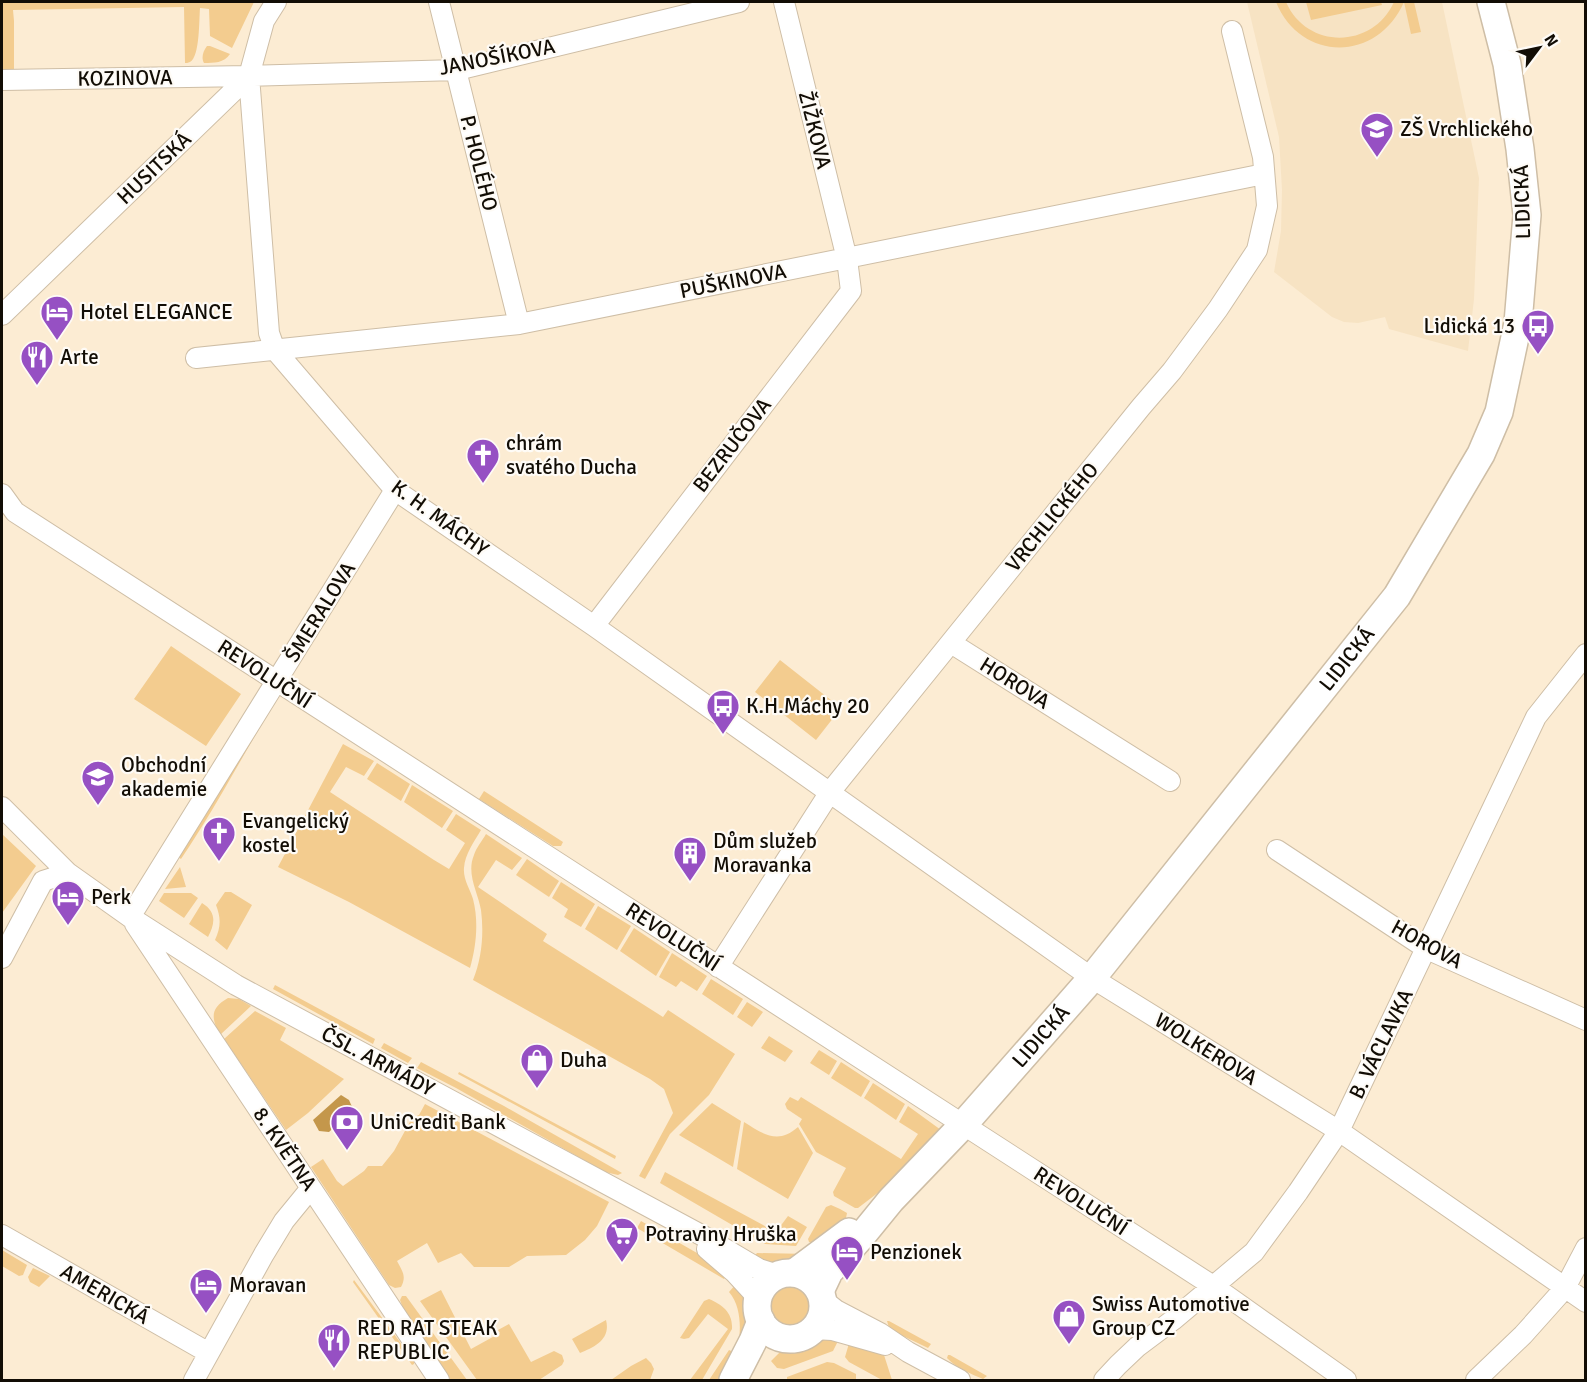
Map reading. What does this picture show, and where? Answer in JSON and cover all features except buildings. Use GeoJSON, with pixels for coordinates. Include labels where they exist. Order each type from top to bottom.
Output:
{"type":"FeatureCollection","features":[{"type":"Feature","properties":{"kind":"main road","name":"LIDICKÁ"},"geometry":{"type":"LineString","coordinates":[[821,1295],[829,1272],[891,1200],[963,1125],[1092,978],[1397,596],[1481,454],[1499,412],[1518,323],[1527,215],[1507,64],[1491,2]]}},
{"type":"Feature","properties":{"kind":"main road","name":"LIDICKÁ"},"geometry":{"type":"LineString","coordinates":[[786,1274],[891,1200]]}},
{"type":"Feature","properties":{"kind":"main road"},"geometry":{"type":"LineString","coordinates":[[733,1380],[753,1341],[759,1310],[764,1285],[786,1274],[809,1279],[821,1295],[823,1308],[822,1316],[808,1334],[785,1339],[770,1333],[759,1310]]}},
{"type":"Feature","properties":{"kind":"main road"},"geometry":{"type":"LineString","coordinates":[[746,1380],[785,1339]]}},
{"type":"Feature","properties":{"kind":"street"},"geometry":{"type":"LineString","coordinates":[[249,76],[264,21],[276,2]]}},
{"type":"Feature","properties":{"kind":"street","name":"P. HOLÉHO"},"geometry":{"type":"LineString","coordinates":[[439,2],[519,324]]}},
{"type":"Feature","properties":{"kind":"street","name":"JANOŠÍKOVA"},"geometry":{"type":"LineString","coordinates":[[249,76],[457,70],[739,2]]}},
{"type":"Feature","properties":{"kind":"street","name":"ŽIŽKOVA"},"geometry":{"type":"LineString","coordinates":[[784,2],[847,259]]}},
{"type":"Feature","properties":{"kind":"street","name":"VRCHLICKÉHO"},"geometry":{"type":"LineString","coordinates":[[718,967],[830,792],[1172,371],[1218,309],[1257,250],[1267,206],[1263,157],[1232,31]]}},
{"type":"Feature","properties":{"kind":"street","name":"KOZINOVA"},"geometry":{"type":"LineString","coordinates":[[2,80],[249,76]]}},
{"type":"Feature","properties":{"kind":"street","name":"HUSITSKÁ"},"geometry":{"type":"LineString","coordinates":[[2,315],[249,76]]}},
{"type":"Feature","properties":{"kind":"street","name":"K. H. MÁCHY"},"geometry":{"type":"LineString","coordinates":[[249,76],[269,333],[275,350],[395,490],[830,792]]}},
{"type":"Feature","properties":{"kind":"street","name":"PUŠKINOVA"},"geometry":{"type":"LineString","coordinates":[[196,358],[519,324],[1264,174]]}},
{"type":"Feature","properties":{"kind":"street","name":"BEZRUČOVA"},"geometry":{"type":"LineString","coordinates":[[594,626],[851,291],[847,259]]}},
{"type":"Feature","properties":{"kind":"street","name":"ŠMERALOVA"},"geometry":{"type":"LineString","coordinates":[[130,917],[395,490]]}},
{"type":"Feature","properties":{"kind":"street","name":"REVOLUČNÍ"},"geometry":{"type":"LineString","coordinates":[[2,494],[15,512],[1213,1286],[1346,1380]]}},
{"type":"Feature","properties":{"kind":"street","name":"HOROVA"},"geometry":{"type":"LineString","coordinates":[[951,643],[1170,782]]}},
{"type":"Feature","properties":{"kind":"street","name":"B. VÁCLAVKA"},"geometry":{"type":"LineString","coordinates":[[1104,1380],[1137,1347],[1254,1252],[1339,1131],[1536,717],[1586,654]]}},
{"type":"Feature","properties":{"kind":"street","name":"WOLKEROVA"},"geometry":{"type":"LineString","coordinates":[[830,792],[1092,978],[1339,1131],[1586,1302]]}},
{"type":"Feature","properties":{"kind":"street","name":"ČSL. ARMÁDY"},"geometry":{"type":"LineString","coordinates":[[5,811],[68,873],[130,917],[236,985],[705,1237],[759,1269],[786,1274]]}},
{"type":"Feature","properties":{"kind":"street","name":"HOROVA"},"geometry":{"type":"LineString","coordinates":[[1277,850],[1427,949],[1586,1020]]}},
{"type":"Feature","properties":{"kind":"street"},"geometry":{"type":"LineString","coordinates":[[2,958],[43,881],[68,873]]}},
{"type":"Feature","properties":{"kind":"street","name":"8. KVĚTNA"},"geometry":{"type":"LineString","coordinates":[[130,917],[439,1380]]}},
{"type":"Feature","properties":{"kind":"street"},"geometry":{"type":"LineString","coordinates":[[194,1380],[264,1254],[284,1221],[310,1188]]}},
{"type":"Feature","properties":{"kind":"street","name":"ČSL. ARMÁDY"},"geometry":{"type":"LineString","coordinates":[[678,1223],[735,1272],[759,1310]]}},
{"type":"Feature","properties":{"kind":"street","name":"AMERICKÁ"},"geometry":{"type":"LineString","coordinates":[[2,1235],[209,1353]]}},
{"type":"Feature","properties":{"kind":"street"},"geometry":{"type":"LineString","coordinates":[[1476,1380],[1523,1335],[1565,1288],[1586,1248]]}},
{"type":"Feature","properties":{"kind":"street"},"geometry":{"type":"LineString","coordinates":[[821,1295],[836,1310],[960,1380]]}},
{"type":"Feature","properties":{"kind":"street"},"geometry":{"type":"LineString","coordinates":[[814,1329],[832,1330],[908,1352]]}},
{"type":"Feature","properties":{"kind":"shaded area"},"geometry":{"type":"Polygon","coordinates":[[[2,2],[254,2],[232,48],[210,36],[209,9],[200,8],[196,53],[190,62],[186,63],[184,7],[13,10],[14,71],[2,71],[2,2]]]}},
{"type":"Feature","properties":{"kind":"shaded area","name":"ZŠ Vrchlického"},"geometry":{"type":"Polygon","coordinates":[[[1247,2],[1442,2],[1479,178],[1474,299],[1468,351],[1389,329],[1385,317],[1358,323],[1344,322],[1332,317],[1274,272],[1281,231],[1282,190],[1279,137],[1247,2]]]}},
{"type":"Feature","properties":{"kind":"shaded area"},"geometry":{"type":"Polygon","coordinates":[[[1276,2],[1286,2],[1296,18],[1309,29],[1340,38],[1371,29],[1384,17],[1394,2],[1404,2],[1392,22],[1377,36],[1359,44],[1340,47],[1321,45],[1303,36],[1288,22],[1276,2]]]}},
{"type":"Feature","properties":{"kind":"shaded area"},"geometry":{"type":"Polygon","coordinates":[[[1306,2],[1381,2],[1382,5],[1311,20],[1306,2]]]}},
{"type":"Feature","properties":{"kind":"shaded area"},"geometry":{"type":"Polygon","coordinates":[[[1404,2],[1414,2],[1421,32],[1411,34],[1404,2]]]}},
{"type":"Feature","properties":{"kind":"shaded area"},"geometry":{"type":"Polygon","coordinates":[[[207,46],[230,54],[222,61],[204,63],[203,54],[207,46]]]}},
{"type":"Feature","properties":{"kind":"shaded area"},"geometry":{"type":"Polygon","coordinates":[[[171,646],[241,694],[206,746],[134,699],[171,646]]]}},
{"type":"Feature","properties":{"kind":"shaded area"},"geometry":{"type":"Polygon","coordinates":[[[780,660],[841,708],[816,740],[755,692],[780,660]]]}},
{"type":"Feature","properties":{"kind":"shaded area"},"geometry":{"type":"Polygon","coordinates":[[[271,701],[275,703],[206,821],[181,859],[178,857],[271,701]]]}},
{"type":"Feature","properties":{"kind":"shaded area"},"geometry":{"type":"Polygon","coordinates":[[[343,744],[374,761],[364,776],[346,767],[330,792],[434,860],[449,869],[465,843],[446,830],[456,814],[481,830],[468,853],[464,868],[476,917],[475,943],[470,968],[349,902],[278,867],[343,744]]]}},
{"type":"Feature","properties":{"kind":"shaded area"},"geometry":{"type":"Polygon","coordinates":[[[377,763],[410,784],[401,801],[367,779],[377,763]]]}},
{"type":"Feature","properties":{"kind":"shaded area"},"geometry":{"type":"Polygon","coordinates":[[[412,785],[453,811],[442,828],[404,802],[412,785]]]}},
{"type":"Feature","properties":{"kind":"shaded area"},"geometry":{"type":"Polygon","coordinates":[[[484,791],[563,842],[561,846],[553,846],[479,799],[484,791]]]}},
{"type":"Feature","properties":{"kind":"shaded area"},"geometry":{"type":"Polygon","coordinates":[[[2,834],[36,866],[2,913],[2,834]]]}},
{"type":"Feature","properties":{"kind":"shaded area"},"geometry":{"type":"Polygon","coordinates":[[[486,834],[522,858],[512,870],[496,860],[478,887],[547,934],[543,941],[663,1017],[668,1010],[735,1054],[709,1095],[670,1134],[645,1179],[639,1176],[673,1113],[664,1089],[473,980],[480,954],[482,928],[481,910],[471,869],[476,850],[486,834]]]}},
{"type":"Feature","properties":{"kind":"shaded area"},"geometry":{"type":"Polygon","coordinates":[[[527,859],[559,881],[549,897],[516,875],[527,859]]]}},
{"type":"Feature","properties":{"kind":"shaded area"},"geometry":{"type":"Polygon","coordinates":[[[180,867],[186,887],[165,889],[180,867]]]}},
{"type":"Feature","properties":{"kind":"shaded area"},"geometry":{"type":"Polygon","coordinates":[[[561,882],[595,904],[581,927],[564,917],[568,909],[552,898],[561,882]]]}},
{"type":"Feature","properties":{"kind":"shaded area"},"geometry":{"type":"Polygon","coordinates":[[[225,892],[231,892],[252,905],[227,950],[215,940],[220,922],[216,905],[225,892]]]}},
{"type":"Feature","properties":{"kind":"shaded area"},"geometry":{"type":"Polygon","coordinates":[[[164,893],[191,893],[198,898],[184,918],[159,901],[164,893]]]}},
{"type":"Feature","properties":{"kind":"shaded area"},"geometry":{"type":"Polygon","coordinates":[[[202,903],[210,910],[213,918],[208,937],[189,924],[202,903]]]}},
{"type":"Feature","properties":{"kind":"shaded area"},"geometry":{"type":"Polygon","coordinates":[[[598,906],[631,926],[617,950],[585,929],[598,906]]]}},
{"type":"Feature","properties":{"kind":"shaded area"},"geometry":{"type":"Polygon","coordinates":[[[634,928],[670,952],[656,976],[620,951],[634,928]]]}},
{"type":"Feature","properties":{"kind":"shaded area"},"geometry":{"type":"Polygon","coordinates":[[[672,953],[707,976],[697,991],[681,981],[676,987],[659,977],[672,953]]]}},
{"type":"Feature","properties":{"kind":"shaded area"},"geometry":{"type":"Polygon","coordinates":[[[711,979],[743,999],[733,1015],[702,994],[711,979]]]}},
{"type":"Feature","properties":{"kind":"shaded area"},"geometry":{"type":"Polygon","coordinates":[[[275,985],[375,1039],[373,1044],[273,989],[275,985]]]}},
{"type":"Feature","properties":{"kind":"shaded area"},"geometry":{"type":"Polygon","coordinates":[[[228,998],[239,999],[251,1006],[220,1035],[214,1014],[218,1006],[228,998]]]}},
{"type":"Feature","properties":{"kind":"shaded area"},"geometry":{"type":"Polygon","coordinates":[[[747,1002],[763,1012],[752,1027],[737,1017],[747,1002]]]}},
{"type":"Feature","properties":{"kind":"shaded area"},"geometry":{"type":"Polygon","coordinates":[[[255,1011],[286,1028],[280,1040],[344,1079],[286,1130],[224,1039],[255,1011]]]}},
{"type":"Feature","properties":{"kind":"shaded area"},"geometry":{"type":"Polygon","coordinates":[[[769,1036],[793,1051],[785,1062],[761,1048],[769,1036]]]}},
{"type":"Feature","properties":{"kind":"shaded area"},"geometry":{"type":"Polygon","coordinates":[[[384,1043],[412,1058],[408,1063],[381,1048],[384,1043]]]}},
{"type":"Feature","properties":{"kind":"shaded area"},"geometry":{"type":"Polygon","coordinates":[[[819,1050],[837,1061],[829,1075],[810,1063],[819,1050]]]}},
{"type":"Feature","properties":{"kind":"shaded area"},"geometry":{"type":"Polygon","coordinates":[[[421,1062],[622,1173],[618,1175],[605,1172],[417,1068],[421,1062]]]}},
{"type":"Feature","properties":{"kind":"shaded area"},"geometry":{"type":"Polygon","coordinates":[[[841,1062],[870,1081],[861,1097],[831,1078],[841,1062]]]}},
{"type":"Feature","properties":{"kind":"shaded area"},"geometry":{"type":"Polygon","coordinates":[[[459,1072],[616,1156],[615,1159],[458,1074],[459,1072]]]}},
{"type":"Feature","properties":{"kind":"shaded area"},"geometry":{"type":"Polygon","coordinates":[[[873,1083],[905,1104],[896,1120],[864,1098],[873,1083]]]}},
{"type":"Feature","properties":{"kind":"shaded area"},"geometry":{"type":"Polygon","coordinates":[[[341,1095],[349,1100],[353,1109],[329,1132],[319,1131],[313,1120],[341,1095]]]}},
{"type":"Feature","properties":{"kind":"shaded area"},"geometry":{"type":"Polygon","coordinates":[[[790,1097],[798,1101],[801,1097],[901,1159],[918,1134],[899,1122],[908,1106],[941,1130],[879,1192],[855,1208],[834,1196],[833,1192],[846,1168],[816,1152],[799,1124],[802,1119],[787,1109],[785,1104],[790,1097]]]}},
{"type":"Feature","properties":{"kind":"shaded area"},"geometry":{"type":"Polygon","coordinates":[[[712,1103],[741,1121],[733,1167],[679,1135],[712,1103]]]}},
{"type":"Feature","properties":{"kind":"shaded area"},"geometry":{"type":"Polygon","coordinates":[[[425,1104],[609,1202],[597,1226],[585,1240],[566,1255],[527,1256],[509,1267],[474,1267],[461,1253],[438,1263],[427,1243],[397,1261],[404,1277],[401,1287],[395,1288],[389,1285],[311,1167],[323,1159],[337,1181],[343,1186],[368,1166],[382,1166],[394,1151],[412,1118],[419,1115],[425,1104]]]}},
{"type":"Feature","properties":{"kind":"shaded area"},"geometry":{"type":"Polygon","coordinates":[[[744,1122],[771,1136],[784,1136],[798,1127],[813,1153],[788,1199],[737,1169],[744,1122]]]}},
{"type":"Feature","properties":{"kind":"shaded area"},"geometry":{"type":"Polygon","coordinates":[[[665,1172],[776,1232],[788,1216],[807,1227],[796,1246],[765,1244],[660,1183],[665,1172]]]}},
{"type":"Feature","properties":{"kind":"shaded area"},"geometry":{"type":"Polygon","coordinates":[[[831,1205],[847,1213],[846,1218],[812,1243],[809,1242],[808,1239],[826,1207],[831,1205]]]}},
{"type":"Feature","properties":{"kind":"shaded area"},"geometry":{"type":"Polygon","coordinates":[[[641,1221],[697,1253],[727,1275],[724,1279],[637,1228],[641,1221]]]}},
{"type":"Feature","properties":{"kind":"shaded area"},"geometry":{"type":"Polygon","coordinates":[[[2,1250],[27,1265],[23,1275],[19,1276],[2,1266],[2,1250]]]}},
{"type":"Feature","properties":{"kind":"shaded area"},"geometry":{"type":"Polygon","coordinates":[[[757,1253],[809,1254],[788,1264],[775,1265],[752,1259],[757,1253]]]}},
{"type":"Feature","properties":{"kind":"shaded area"},"geometry":{"type":"Polygon","coordinates":[[[33,1268],[50,1276],[39,1287],[30,1282],[28,1277],[33,1268]]]}},
{"type":"Feature","properties":{"kind":"shaded area"},"geometry":{"type":"Polygon","coordinates":[[[354,1280],[414,1364],[412,1365],[353,1282],[354,1280]]]}},
{"type":"Feature","properties":{"kind":"shaded area"},"geometry":{"type":"Polygon","coordinates":[[[736,1284],[747,1300],[751,1311],[739,1341],[739,1315],[729,1292],[736,1284]]]}},
{"type":"Feature","properties":{"kind":"shaded area"},"geometry":{"type":"Polygon","coordinates":[[[791,1284],[803,1293],[809,1304],[806,1316],[795,1326],[778,1320],[772,1306],[772,1299],[776,1292],[791,1284]]]}},
{"type":"Feature","properties":{"kind":"shaded area"},"geometry":{"type":"Polygon","coordinates":[[[441,1290],[471,1349],[500,1333],[498,1330],[509,1324],[531,1362],[554,1351],[562,1355],[564,1361],[562,1365],[539,1380],[477,1380],[420,1301],[441,1290]]]}},
{"type":"Feature","properties":{"kind":"shaded area"},"geometry":{"type":"Polygon","coordinates":[[[402,1296],[406,1296],[467,1380],[451,1380],[403,1308],[400,1300],[402,1296]]]}},
{"type":"Feature","properties":{"kind":"shaded area"},"geometry":{"type":"Polygon","coordinates":[[[709,1299],[726,1310],[731,1318],[732,1329],[702,1380],[690,1380],[728,1329],[708,1314],[689,1338],[680,1338],[704,1301],[709,1299]]]}},
{"type":"Feature","properties":{"kind":"shaded area"},"geometry":{"type":"Polygon","coordinates":[[[606,1320],[607,1327],[604,1337],[596,1345],[580,1353],[572,1339],[606,1320]]]}},
{"type":"Feature","properties":{"kind":"shaded area"},"geometry":{"type":"Polygon","coordinates":[[[887,1321],[931,1344],[928,1348],[903,1336],[897,1336],[890,1331],[887,1321]]]}},
{"type":"Feature","properties":{"kind":"shaded area"},"geometry":{"type":"Polygon","coordinates":[[[822,1337],[839,1339],[833,1351],[784,1369],[777,1368],[771,1361],[783,1349],[804,1345],[822,1337]]]}},
{"type":"Feature","properties":{"kind":"shaded area"},"geometry":{"type":"Polygon","coordinates":[[[850,1340],[879,1349],[884,1355],[892,1380],[882,1380],[849,1362],[845,1357],[850,1340]]]}},
{"type":"Feature","properties":{"kind":"shaded area"},"geometry":{"type":"Polygon","coordinates":[[[729,1350],[738,1354],[723,1380],[709,1380],[729,1350]]]}},
{"type":"Feature","properties":{"kind":"shaded area"},"geometry":{"type":"Polygon","coordinates":[[[948,1355],[987,1376],[983,1379],[964,1370],[950,1361],[947,1358],[948,1355]]]}},
{"type":"Feature","properties":{"kind":"shaded area"},"geometry":{"type":"Polygon","coordinates":[[[646,1358],[654,1369],[650,1380],[611,1380],[631,1366],[646,1358]]]}},
{"type":"Feature","properties":{"kind":"shaded area"},"geometry":{"type":"Polygon","coordinates":[[[827,1362],[856,1374],[856,1380],[787,1380],[787,1377],[827,1362]]]}},
{"type":"Feature","properties":{"kind":"place","name":"ZŠ Vrchlického"},"geometry":{"type":"Point","coordinates":[1377,158]}},
{"type":"Feature","properties":{"kind":"place","name":"Hotel ELEGANCE"},"geometry":{"type":"Point","coordinates":[57,341]}},
{"type":"Feature","properties":{"kind":"place","name":"Lidická 13"},"geometry":{"type":"Point","coordinates":[1538,355]}},
{"type":"Feature","properties":{"kind":"place","name":"Arte"},"geometry":{"type":"Point","coordinates":[37,386]}},
{"type":"Feature","properties":{"kind":"place","name":"chrám svatého Ducha"},"geometry":{"type":"Point","coordinates":[483,484]}},
{"type":"Feature","properties":{"kind":"place","name":"K.H.Máchy 20"},"geometry":{"type":"Point","coordinates":[723,735]}},
{"type":"Feature","properties":{"kind":"place","name":"Obchodní akademie"},"geometry":{"type":"Point","coordinates":[98,806]}},
{"type":"Feature","properties":{"kind":"place","name":"Evangelický kostel"},"geometry":{"type":"Point","coordinates":[219,862]}},
{"type":"Feature","properties":{"kind":"place","name":"Dům služeb Moravanka"},"geometry":{"type":"Point","coordinates":[690,882]}},
{"type":"Feature","properties":{"kind":"place","name":"Perk"},"geometry":{"type":"Point","coordinates":[68,926]}},
{"type":"Feature","properties":{"kind":"place","name":"Duha"},"geometry":{"type":"Point","coordinates":[537,1089]}},
{"type":"Feature","properties":{"kind":"place","name":"UniCredit Bank"},"geometry":{"type":"Point","coordinates":[347,1151]}},
{"type":"Feature","properties":{"kind":"place","name":"Potraviny Hruška"},"geometry":{"type":"Point","coordinates":[622,1263]}},
{"type":"Feature","properties":{"kind":"place","name":"Penzionek"},"geometry":{"type":"Point","coordinates":[847,1281]}},
{"type":"Feature","properties":{"kind":"place","name":"Moravan"},"geometry":{"type":"Point","coordinates":[206,1314]}},
{"type":"Feature","properties":{"kind":"place","name":"Swiss Automotive Group CZ"},"geometry":{"type":"Point","coordinates":[1069,1345]}},
{"type":"Feature","properties":{"kind":"place","name":"RED RAT STEAK REPUBLIC"},"geometry":{"type":"Point","coordinates":[334,1369]}}]}
